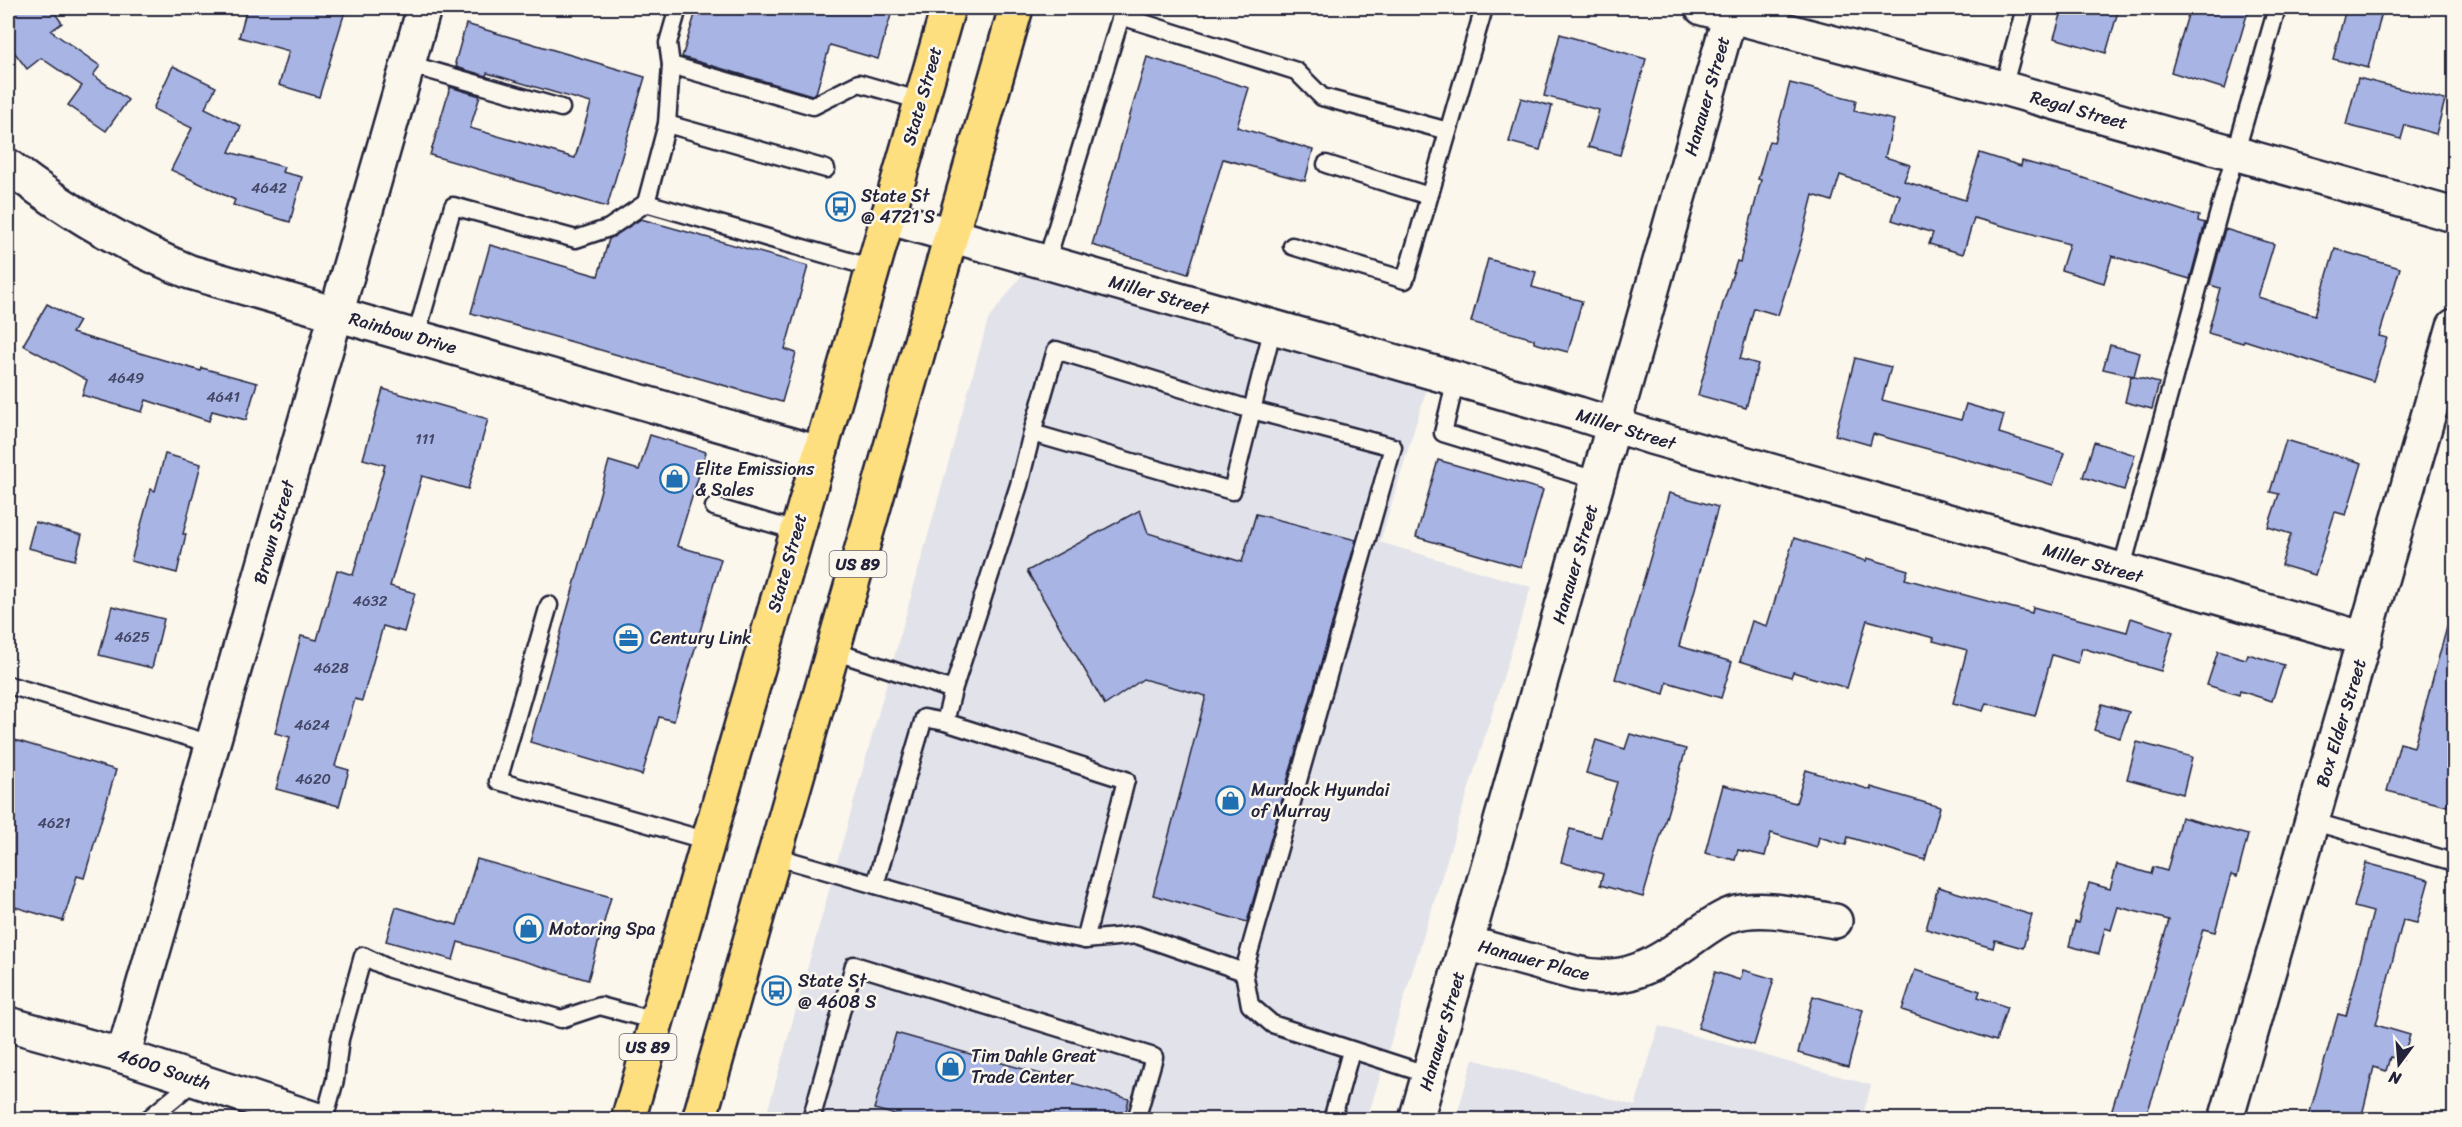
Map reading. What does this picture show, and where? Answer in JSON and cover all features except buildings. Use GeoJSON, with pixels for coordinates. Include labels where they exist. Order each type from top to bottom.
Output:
{"type":"FeatureCollection","features":[{"type":"Feature","properties":{"kind":"main road","name":"State Street"},"geometry":{"type":"LineString","coordinates":[[628,1119],[948,8]]}},
{"type":"Feature","properties":{"kind":"main road","name":"US 89"},"geometry":{"type":"LineString","coordinates":[[704,1118],[774,856],[1016,8]]}},
{"type":"Feature","properties":{"kind":"street","name":"Brown Street"},"geometry":{"type":"LineString","coordinates":[[123,1056],[424,8]]}},
{"type":"Feature","properties":{"kind":"street","name":"Regal Street"},"geometry":{"type":"LineString","coordinates":[[1722,10],[2454,215]]}},
{"type":"Feature","properties":{"kind":"street","name":"Hanauer Street"},"geometry":{"type":"LineString","coordinates":[[1416,1119],[1615,426],[1722,10]]}},
{"type":"Feature","properties":{"kind":"street","name":"Rainbow Drive"},"geometry":{"type":"LineString","coordinates":[[8,166],[81,219],[154,258],[226,284],[416,336],[819,453]]}},
{"type":"Feature","properties":{"kind":"street","name":"Miller Street"},"geometry":{"type":"LineString","coordinates":[[887,217],[2121,571],[2366,639]]}},
{"type":"Feature","properties":{"kind":"street","name":"Box Elder Street"},"geometry":{"type":"LineString","coordinates":[[2226,1119],[2311,821],[2366,639],[2454,326]]}},
{"type":"Feature","properties":{"kind":"street","name":"Hanauer Place"},"geometry":{"type":"LineString","coordinates":[[1467,943],[1591,977],[1614,977],[1634,974],[1649,966],[1707,927],[1730,915],[1762,911],[1835,921]]}},
{"type":"Feature","properties":{"kind":"street","name":"4600 South"},"geometry":{"type":"LineString","coordinates":[[8,1024],[196,1079],[269,1112],[318,1119]]}},
{"type":"Feature","properties":{"kind":"lane"},"geometry":{"type":"LineString","coordinates":[[416,336],[453,206],[576,239],[609,228],[645,203],[667,124],[671,65],[668,43],[678,8]]}},
{"type":"Feature","properties":{"kind":"lane"},"geometry":{"type":"LineString","coordinates":[[1292,246],[1405,280],[1484,8]]}},
{"type":"Feature","properties":{"kind":"lane"},"geometry":{"type":"LineString","coordinates":[[2003,88],[2025,8]]}},
{"type":"Feature","properties":{"kind":"lane"},"geometry":{"type":"LineString","coordinates":[[2121,571],[2277,8]]}},
{"type":"Feature","properties":{"kind":"lane"},"geometry":{"type":"LineString","coordinates":[[1046,263],[1122,12],[1296,71],[1322,97],[1448,131]]}},
{"type":"Feature","properties":{"kind":"lane"},"geometry":{"type":"LineString","coordinates":[[408,64],[561,108]]}},
{"type":"Feature","properties":{"kind":"lane"},"geometry":{"type":"LineString","coordinates":[[671,65],[813,106],[859,83],[921,101]]}},
{"type":"Feature","properties":{"kind":"lane"},"geometry":{"type":"LineString","coordinates":[[667,124],[826,169]]}},
{"type":"Feature","properties":{"kind":"lane"},"geometry":{"type":"LineString","coordinates":[[1326,164],[1429,196]]}},
{"type":"Feature","properties":{"kind":"lane"},"geometry":{"type":"LineString","coordinates":[[645,203],[873,267]]}},
{"type":"Feature","properties":{"kind":"lane"},"geometry":{"type":"LineString","coordinates":[[1032,433],[1232,491],[1273,327]]}},
{"type":"Feature","properties":{"kind":"lane"},"geometry":{"type":"LineString","coordinates":[[945,722],[953,690],[1019,485],[1056,350],[1252,410],[1393,447],[1244,972],[1250,1005],[1272,1024],[1429,1075]]}},
{"type":"Feature","properties":{"kind":"lane"},"geometry":{"type":"LineString","coordinates":[[1456,379],[1443,433],[1599,481]]}},
{"type":"Feature","properties":{"kind":"lane"},"geometry":{"type":"LineString","coordinates":[[714,507],[797,531]]}},
{"type":"Feature","properties":{"kind":"lane"},"geometry":{"type":"LineString","coordinates":[[549,605],[498,781],[708,841]]}},
{"type":"Feature","properties":{"kind":"lane"},"geometry":{"type":"LineString","coordinates":[[833,651],[953,690]]}},
{"type":"Feature","properties":{"kind":"lane"},"geometry":{"type":"LineString","coordinates":[[8,685],[212,744]]}},
{"type":"Feature","properties":{"kind":"lane"},"geometry":{"type":"LineString","coordinates":[[875,885],[924,718],[945,722],[1126,780],[1084,940]]}},
{"type":"Feature","properties":{"kind":"lane"},"geometry":{"type":"LineString","coordinates":[[2311,821],[2454,862]]}},
{"type":"Feature","properties":{"kind":"lane"},"geometry":{"type":"LineString","coordinates":[[774,856],[1026,928],[1084,940],[1137,934],[1244,972]]}},
{"type":"Feature","properties":{"kind":"lane"},"geometry":{"type":"LineString","coordinates":[[324,1119],[335,1080],[340,1039],[363,956],[390,969],[561,1019],[600,1006],[656,1021]]}},
{"type":"Feature","properties":{"kind":"lane"},"geometry":{"type":"LineString","coordinates":[[811,1119],[854,965],[1154,1058],[1136,1119]]}},
{"type":"Feature","properties":{"kind":"lane"},"geometry":{"type":"LineString","coordinates":[[1332,1119],[1351,1051]]}},
{"type":"Feature","properties":{"kind":"lane"},"geometry":{"type":"LineString","coordinates":[[147,1119],[196,1079]]}},
{"type":"Feature","properties":{"kind":"shaded area"},"geometry":{"type":"Polygon","coordinates":[[[1024,272],[1428,384],[1380,542],[1531,587],[1367,1119],[765,1120],[988,320],[1024,272]]]}},
{"type":"Feature","properties":{"kind":"shaded area"},"geometry":{"type":"Polygon","coordinates":[[[1659,1026],[1871,1085],[1862,1119],[1463,1120],[1458,1111],[1473,1059],[1635,1106],[1659,1026]]]}},
{"type":"Feature","properties":{"kind":"place","name":"State St @ 4721 S"},"geometry":{"type":"Point","coordinates":[840,206]}},
{"type":"Feature","properties":{"kind":"place","name":"Elite Emissions & Sales"},"geometry":{"type":"Point","coordinates":[674,479]}},
{"type":"Feature","properties":{"kind":"place","name":"Century Link"},"geometry":{"type":"Point","coordinates":[629,638]}},
{"type":"Feature","properties":{"kind":"place","name":"Murdock Hyundai of Murray"},"geometry":{"type":"Point","coordinates":[1230,800]}},
{"type":"Feature","properties":{"kind":"place","name":"Motoring Spa"},"geometry":{"type":"Point","coordinates":[528,929]}},
{"type":"Feature","properties":{"kind":"place","name":"State St @ 4608 S"},"geometry":{"type":"Point","coordinates":[777,991]}},
{"type":"Feature","properties":{"kind":"place","name":"Tim Dahle Great Trade Center"},"geometry":{"type":"Point","coordinates":[950,1066]}}]}
